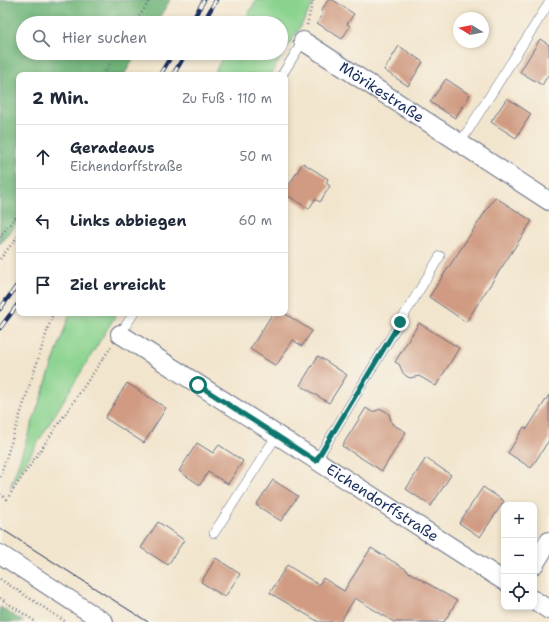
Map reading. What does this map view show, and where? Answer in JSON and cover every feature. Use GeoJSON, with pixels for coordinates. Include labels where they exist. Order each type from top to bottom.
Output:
{"type":"FeatureCollection","features":[{"type":"Feature","properties":{"kind":"street","name":"Mörikestraße"},"geometry":{"type":"LineString","coordinates":[[303,41],[549,201]]}},
{"type":"Feature","properties":{"kind":"street","name":"Eichendorffstraße"},"geometry":{"type":"LineString","coordinates":[[120,334],[501,579]]}},
{"type":"Feature","properties":{"kind":"street"},"geometry":{"type":"LineString","coordinates":[[537,560],[549,541]]}},
{"type":"Feature","properties":{"kind":"street"},"geometry":{"type":"LineString","coordinates":[[0,554],[104,622]]}},
{"type":"Feature","properties":{"kind":"street"},"geometry":{"type":"LineString","coordinates":[[537,602],[549,610]]}},
{"type":"Feature","properties":{"kind":"lane"},"geometry":{"type":"LineString","coordinates":[[460,143],[549,3]]}},
{"type":"Feature","properties":{"kind":"lane"},"geometry":{"type":"LineString","coordinates":[[284,72],[303,41]]}},
{"type":"Feature","properties":{"kind":"lane"},"geometry":{"type":"LineString","coordinates":[[316,461],[440,256]]}},
{"type":"Feature","properties":{"kind":"lane"},"geometry":{"type":"LineString","coordinates":[[120,334],[132,316]]}},
{"type":"Feature","properties":{"kind":"lane"},"geometry":{"type":"LineString","coordinates":[[214,533],[277,435]]}},
{"type":"Feature","properties":{"kind":"path"},"geometry":{"type":"LineString","coordinates":[[140,16],[150,0]]}},
{"type":"Feature","properties":{"kind":"path"},"geometry":{"type":"LineString","coordinates":[[303,41],[313,0]]}},
{"type":"Feature","properties":{"kind":"path"},"geometry":{"type":"LineString","coordinates":[[105,72],[112,60]]}},
{"type":"Feature","properties":{"kind":"path"},"geometry":{"type":"LineString","coordinates":[[0,237],[16,217]]}},
{"type":"Feature","properties":{"kind":"path"},"geometry":{"type":"LineString","coordinates":[[0,259],[16,239]]}},
{"type":"Feature","properties":{"kind":"path"},"geometry":{"type":"LineString","coordinates":[[0,477],[52,316]]}},
{"type":"Feature","properties":{"kind":"path"},"geometry":{"type":"LineString","coordinates":[[0,494],[7,499],[120,334]]}},
{"type":"Feature","properties":{"kind":"path"},"geometry":{"type":"LineString","coordinates":[[0,579],[66,622]]}},
{"type":"Feature","properties":{"kind":"path"},"geometry":{"type":"LineString","coordinates":[[0,598],[36,622]]}},
{"type":"Feature","properties":{"kind":"green space"},"geometry":{"type":"Polygon","coordinates":[[[0,0],[170,0],[160,16],[16,16],[16,60],[133,60],[126,72],[16,72],[16,224],[0,244],[0,0]]]}},
{"type":"Feature","properties":{"kind":"green space"},"geometry":{"type":"Polygon","coordinates":[[[256,0],[315,0],[288,46],[288,16],[247,16],[256,0]]]}},
{"type":"Feature","properties":{"kind":"green space"},"geometry":{"type":"Polygon","coordinates":[[[221,60],[279,60],[272,72],[215,72],[221,60]]]}},
{"type":"Feature","properties":{"kind":"green space"},"geometry":{"type":"Polygon","coordinates":[[[69,316],[115,316],[10,488],[69,316]]]}},
{"type":"Feature","properties":{"kind":"green space"},"geometry":{"type":"Polygon","coordinates":[[[0,607],[24,622],[0,622],[0,607]]]}},
{"type":"Feature","properties":{"kind":"building"},"geometry":{"type":"Polygon","coordinates":[[[328,0],[333,0],[354,14],[347,24],[350,26],[342,39],[317,23],[323,13],[321,11],[328,0]]]}},
{"type":"Feature","properties":{"kind":"building"},"geometry":{"type":"Polygon","coordinates":[[[540,39],[549,45],[549,74],[542,85],[520,72],[540,39]]]}},
{"type":"Feature","properties":{"kind":"building"},"geometry":{"type":"Polygon","coordinates":[[[399,46],[423,62],[408,86],[384,70],[399,46]]]}},
{"type":"Feature","properties":{"kind":"building"},"geometry":{"type":"Polygon","coordinates":[[[446,79],[470,95],[455,118],[430,102],[446,79]]]}},
{"type":"Feature","properties":{"kind":"building"},"geometry":{"type":"Polygon","coordinates":[[[507,98],[531,114],[516,138],[491,122],[507,98]]]}},
{"type":"Feature","properties":{"kind":"building"},"geometry":{"type":"Polygon","coordinates":[[[303,163],[328,179],[326,183],[330,186],[320,202],[315,199],[309,209],[288,196],[288,186],[303,163]]]}},
{"type":"Feature","properties":{"kind":"building"},"geometry":{"type":"Polygon","coordinates":[[[495,197],[532,221],[466,322],[429,297],[495,197]]]}},
{"type":"Feature","properties":{"kind":"building"},"geometry":{"type":"Polygon","coordinates":[[[271,316],[288,316],[312,331],[302,346],[293,340],[276,366],[250,349],[271,316]]]}},
{"type":"Feature","properties":{"kind":"building"},"geometry":{"type":"Polygon","coordinates":[[[419,323],[459,348],[436,386],[419,376],[410,378],[406,376],[399,364],[395,362],[419,323]]]}},
{"type":"Feature","properties":{"kind":"building"},"geometry":{"type":"Polygon","coordinates":[[[318,356],[347,375],[329,403],[300,385],[318,356]]]}},
{"type":"Feature","properties":{"kind":"building"},"geometry":{"type":"Polygon","coordinates":[[[127,383],[166,408],[144,443],[105,418],[127,383]]]}},
{"type":"Feature","properties":{"kind":"building"},"geometry":{"type":"Polygon","coordinates":[[[549,395],[549,440],[531,468],[508,453],[524,427],[527,429],[549,395]]]}},
{"type":"Feature","properties":{"kind":"building"},"geometry":{"type":"Polygon","coordinates":[[[366,408],[372,412],[381,409],[385,411],[389,414],[392,424],[406,432],[382,471],[342,446],[366,408]]]}},
{"type":"Feature","properties":{"kind":"building"},"geometry":{"type":"Polygon","coordinates":[[[197,443],[213,453],[219,445],[243,461],[228,484],[208,472],[200,485],[179,471],[197,443]]]}},
{"type":"Feature","properties":{"kind":"building"},"geometry":{"type":"Polygon","coordinates":[[[426,458],[451,475],[431,506],[406,489],[426,458]]]}},
{"type":"Feature","properties":{"kind":"building"},"geometry":{"type":"Polygon","coordinates":[[[273,480],[298,496],[281,521],[256,505],[273,480]]]}},
{"type":"Feature","properties":{"kind":"building"},"geometry":{"type":"Polygon","coordinates":[[[483,487],[504,501],[501,502],[501,506],[480,537],[459,523],[483,487]]]}},
{"type":"Feature","properties":{"kind":"building"},"geometry":{"type":"Polygon","coordinates":[[[158,522],[184,540],[168,565],[141,548],[158,522]]]}},
{"type":"Feature","properties":{"kind":"building"},"geometry":{"type":"Polygon","coordinates":[[[371,548],[457,601],[444,622],[394,622],[355,598],[340,622],[319,622],[270,593],[287,565],[319,585],[323,578],[344,591],[371,548]]]}},
{"type":"Feature","properties":{"kind":"building"},"geometry":{"type":"Polygon","coordinates":[[[216,558],[240,574],[225,597],[201,582],[216,558]]]}},
{"type":"Feature","properties":{"kind":"tram line"},"geometry":{"type":"LineString","coordinates":[[0,528],[148,622]]}},
{"type":"Feature","properties":{"kind":"railway"},"geometry":{"type":"LineString","coordinates":[[195,16],[204,0]]}},
{"type":"Feature","properties":{"kind":"railway"},"geometry":{"type":"LineString","coordinates":[[207,16],[216,0]]}},
{"type":"Feature","properties":{"kind":"railway"},"geometry":{"type":"LineString","coordinates":[[162,72],[169,60]]}},
{"type":"Feature","properties":{"kind":"railway"},"geometry":{"type":"LineString","coordinates":[[175,72],[182,60]]}},
{"type":"Feature","properties":{"kind":"railway"},"geometry":{"type":"LineString","coordinates":[[0,309],[16,287]]}},
{"type":"Feature","properties":{"kind":"railway"},"geometry":{"type":"LineString","coordinates":[[0,328],[16,307]]}},
{"type":"Feature","properties":{"kind":"route"},"geometry":{"type":"LineString","coordinates":[[198,385],[316,461],[400,322]]}}]}
